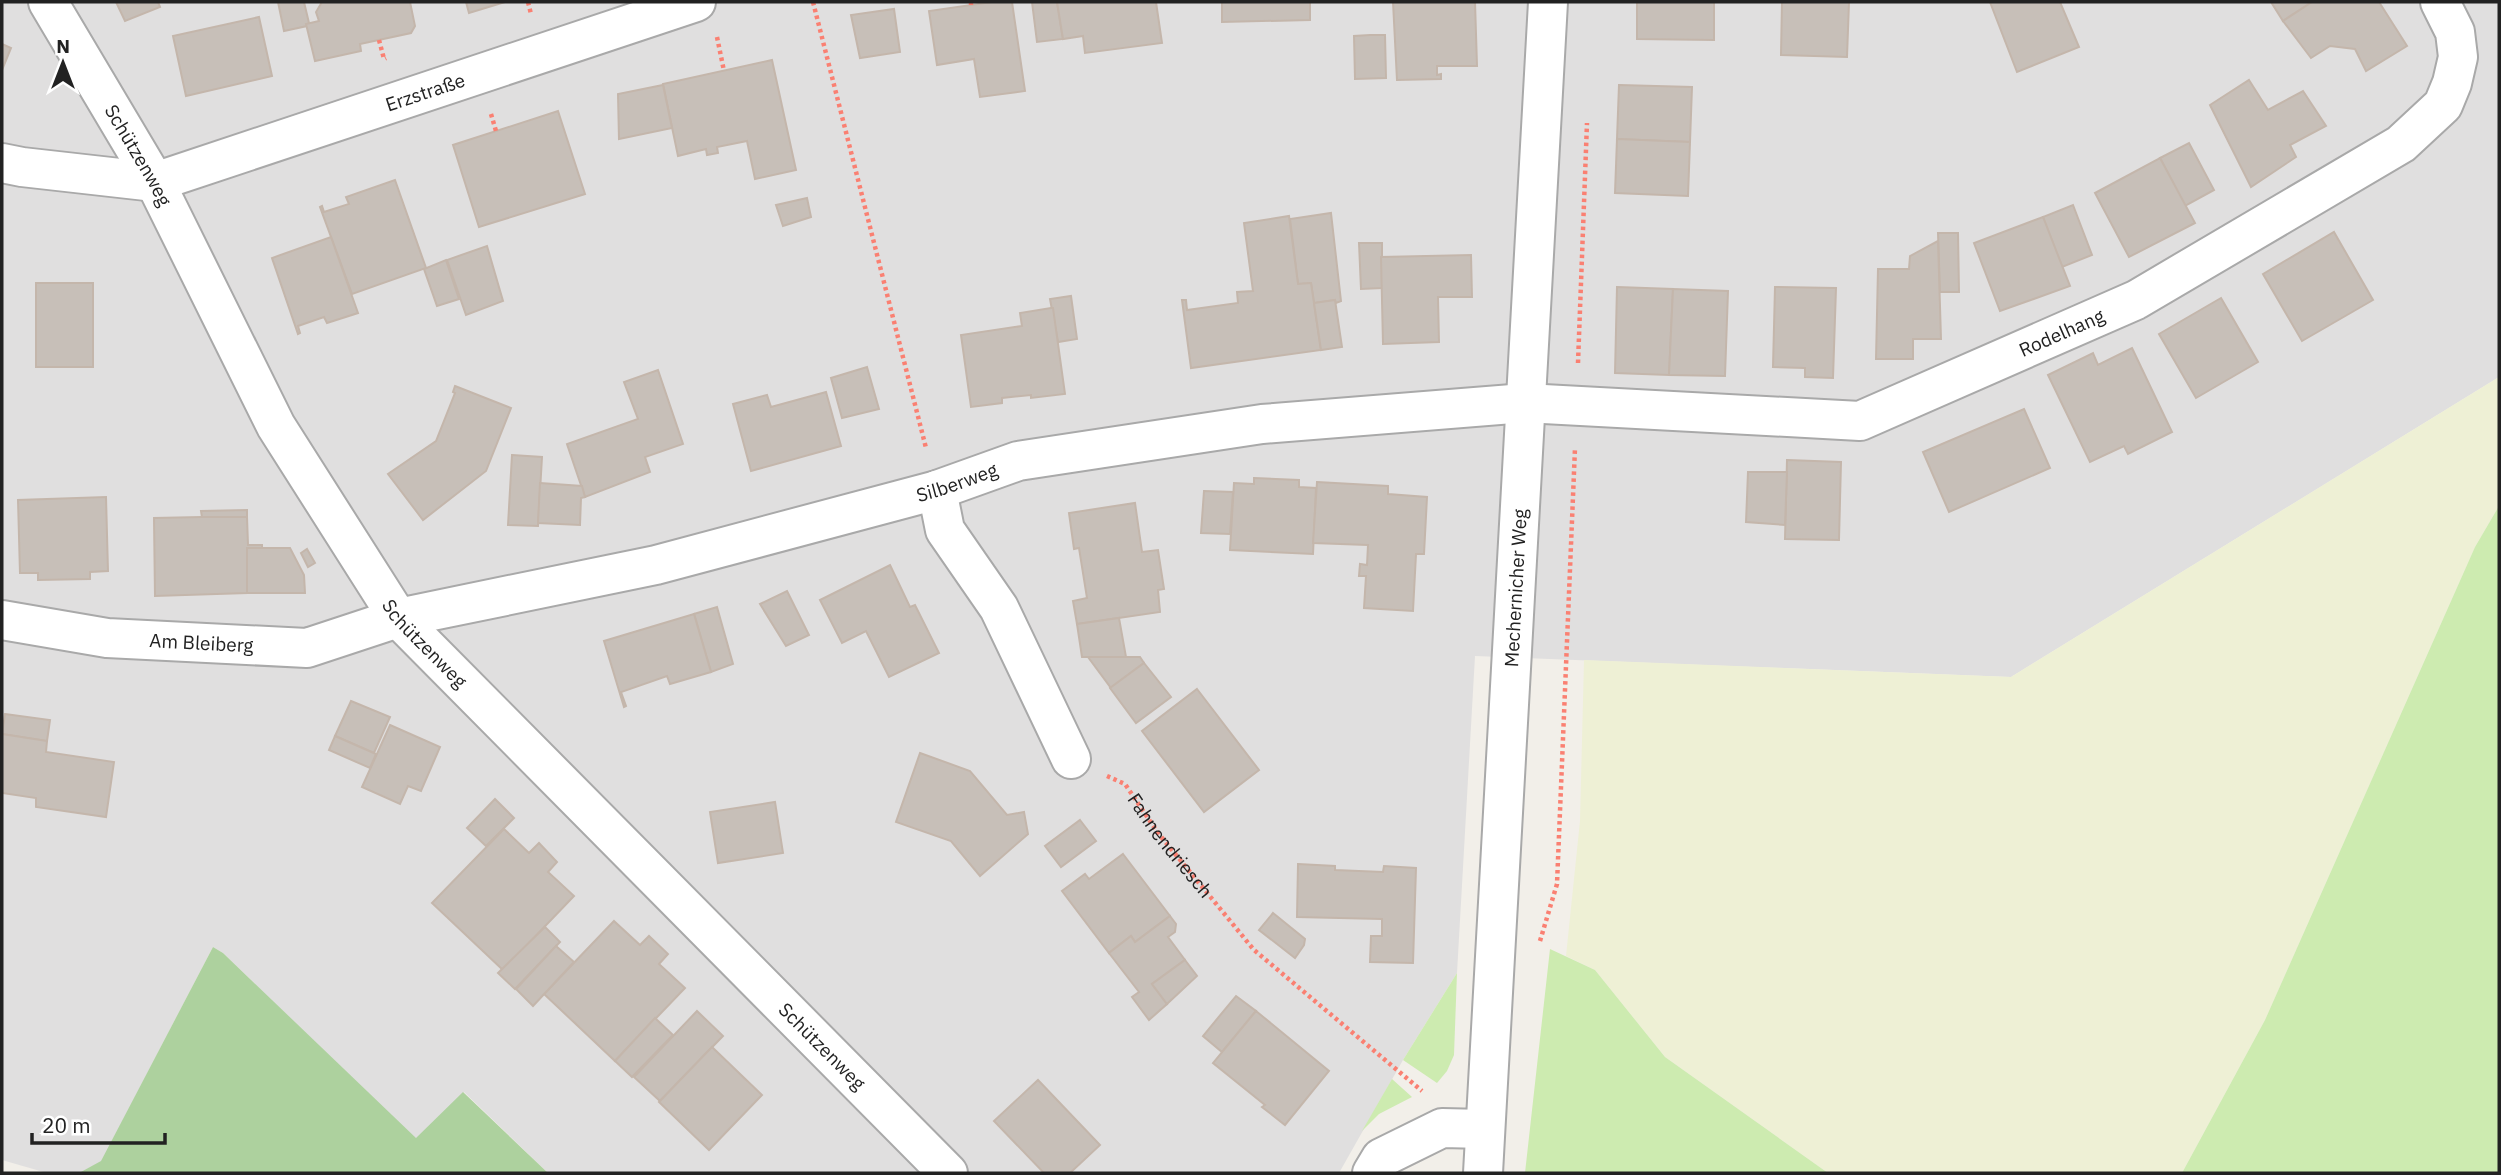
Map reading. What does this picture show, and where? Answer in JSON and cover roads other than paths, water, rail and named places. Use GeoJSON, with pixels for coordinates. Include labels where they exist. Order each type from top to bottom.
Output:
{"type":"FeatureCollection","features":[{"type":"Feature","properties":{"kind":"street","name":"Schützenweg"},"geometry":{"type":"LineString","coordinates":[[48,2],[155,182],[275,426],[398,618],[948,1173]]}},
{"type":"Feature","properties":{"kind":"street","name":"Erzstraße"},"geometry":{"type":"LineString","coordinates":[[155,182],[696,2]]}},
{"type":"Feature","properties":{"kind":"street","name":"Mechernicher Weg"},"geometry":{"type":"LineString","coordinates":[[1483,1173],[1548,2]]}},
{"type":"Feature","properties":{"kind":"street","name":"Rodelhang"},"geometry":{"type":"LineString","coordinates":[[1525,403],[1860,421],[2136,300],[2401,144],[2442,106],[2452,83],[2458,58],[2455,32],[2440,2]]}},
{"type":"Feature","properties":{"kind":"street"},"geometry":{"type":"LineString","coordinates":[[2,163],[155,182]]}},
{"type":"Feature","properties":{"kind":"street","name":"Silberweg"},"geometry":{"type":"LineString","coordinates":[[398,618],[656,565],[937,490],[1018,461],[1262,424],[1525,403]]}},
{"type":"Feature","properties":{"kind":"street"},"geometry":{"type":"LineString","coordinates":[[937,490],[945,530],[999,608],[1071,759]]}},
{"type":"Feature","properties":{"kind":"street","name":"Am Bleiberg"},"geometry":{"type":"LineString","coordinates":[[2,620],[107,638],[307,648],[398,618]]}},
{"type":"Feature","properties":{"kind":"street"},"geometry":{"type":"LineString","coordinates":[[1372,1173],[1381,1158],[1442,1128],[1485,1129]]}}]}
